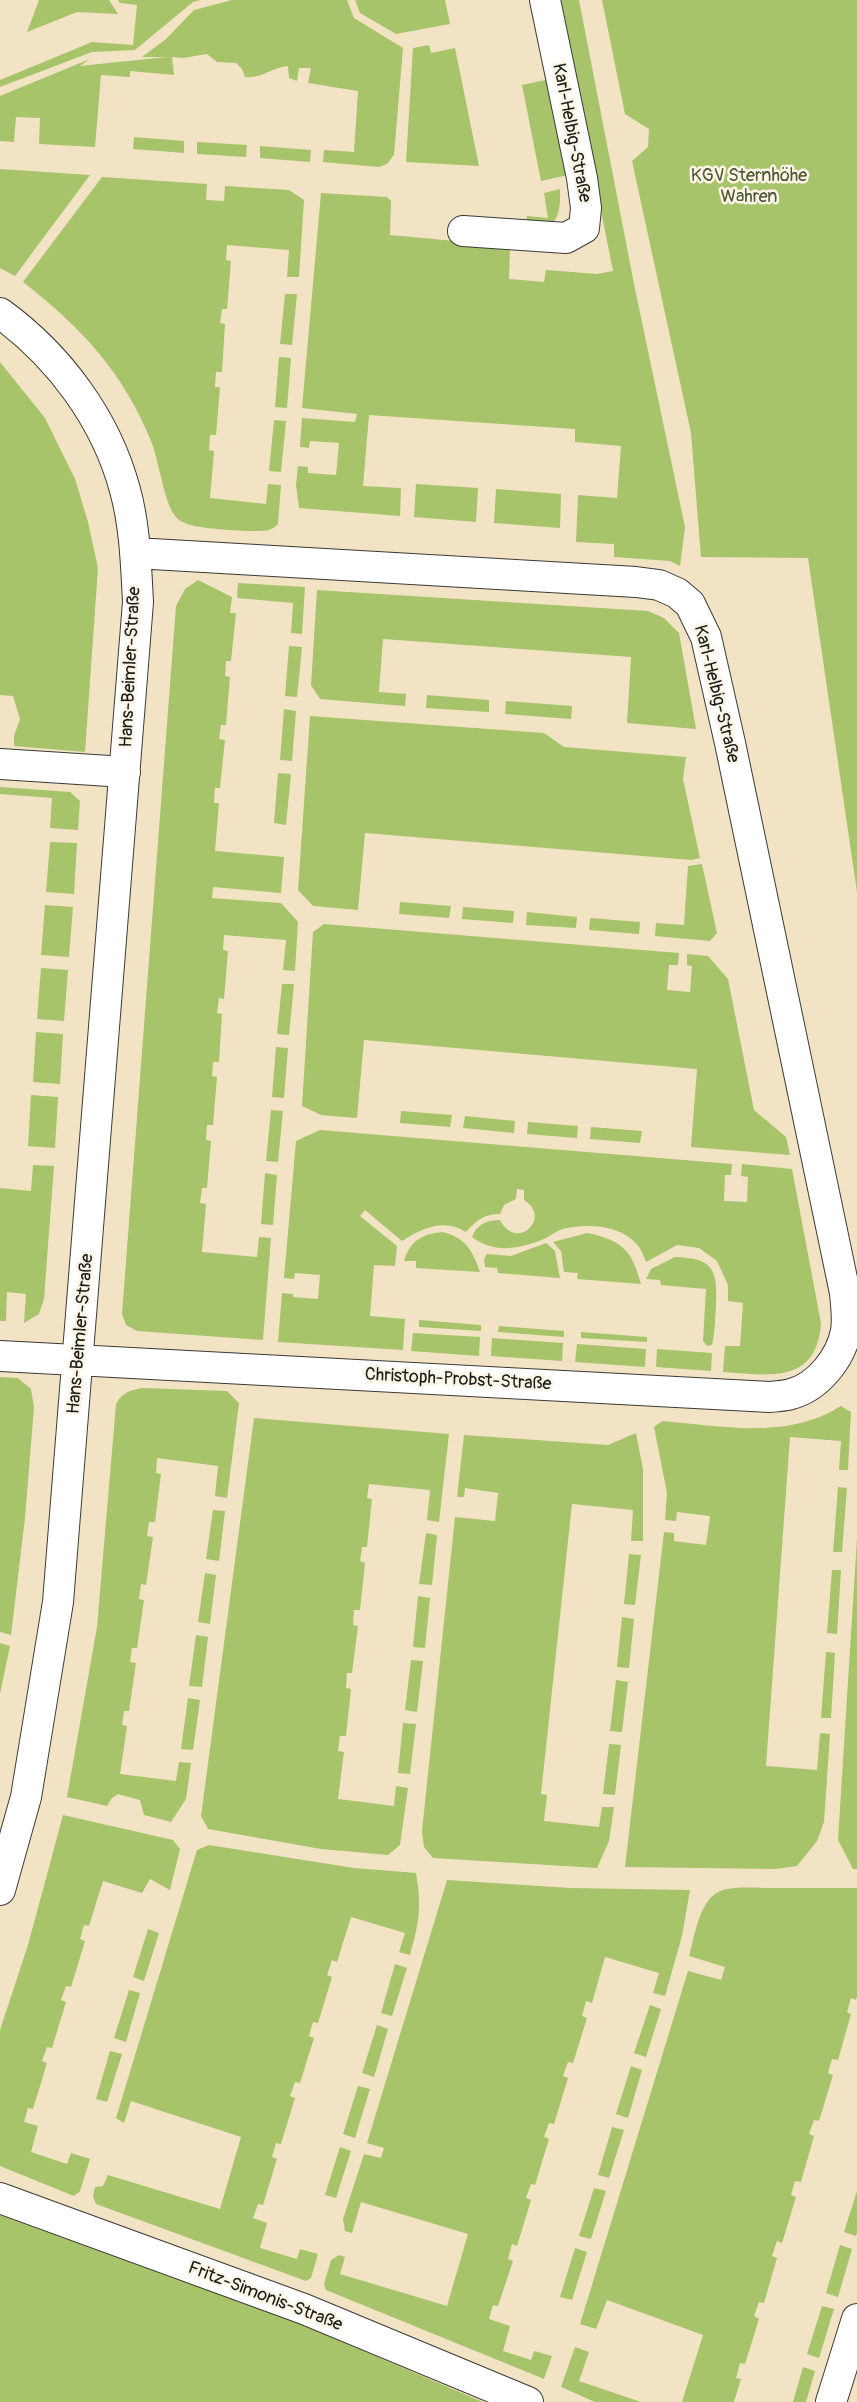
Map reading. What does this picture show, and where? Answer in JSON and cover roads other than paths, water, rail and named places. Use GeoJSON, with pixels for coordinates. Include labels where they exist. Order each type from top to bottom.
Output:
{"type":"FeatureCollection","features":[{"type":"Feature","properties":{"kind":"street","name":"Karl-Helbig-Straße"},"geometry":{"type":"LineString","coordinates":[[463,231],[566,239],[584,228],[586,208],[582,178],[545,0]]}},
{"type":"Feature","properties":{"kind":"street","name":"Hans-Beimler-Straße"},"geometry":{"type":"LineString","coordinates":[[0,313],[27,333],[70,379],[105,437],[125,490],[135,553],[138,602],[58,1602],[26,1797],[0,1890]]}},
{"type":"Feature","properties":{"kind":"street","name":"Karl-Helbig-Straße"},"geometry":{"type":"LineString","coordinates":[[135,553],[636,582],[659,585],[677,593],[690,604],[706,637],[727,729],[845,1293]]}},
{"type":"Feature","properties":{"kind":"street","name":"Hans-Beimler-Straße"},"geometry":{"type":"LineString","coordinates":[[0,764],[125,772]]}},
{"type":"Feature","properties":{"kind":"street","name":"Christoph-Probst-Straße"},"geometry":{"type":"LineString","coordinates":[[0,1356],[770,1398],[793,1394],[809,1386],[823,1374],[838,1354],[846,1331],[845,1293]]}},
{"type":"Feature","properties":{"kind":"street","name":"Fritz-Simonis-Straße"},"geometry":{"type":"LineString","coordinates":[[0,2198],[304,2309],[528,2402]]}},
{"type":"Feature","properties":{"kind":"street"},"geometry":{"type":"LineString","coordinates":[[831,2402],[857,2319]]}},
{"type":"Feature","properties":{"kind":"park label","name":"KGV Sternhöhe Wahren"},"geometry":{"type":"Point","coordinates":[749,186]}}]}
